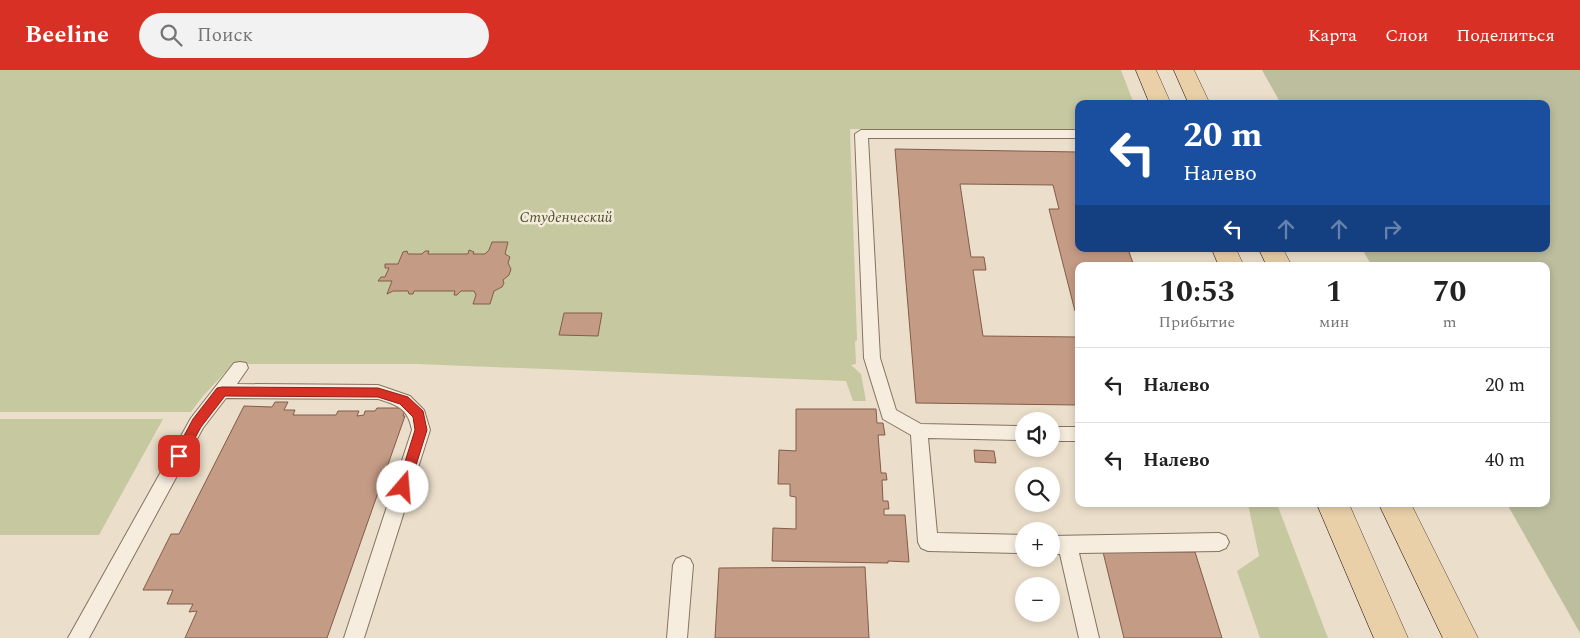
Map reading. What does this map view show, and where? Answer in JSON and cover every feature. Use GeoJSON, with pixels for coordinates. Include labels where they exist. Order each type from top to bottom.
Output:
{"type":"FeatureCollection","features":[{"type":"Feature","properties":{"kind":"main road"},"geometry":{"type":"LineString","coordinates":[[1146,70],[1159,100]]}},
{"type":"Feature","properties":{"kind":"main road"},"geometry":{"type":"LineString","coordinates":[[1184,70],[1198,100]]}},
{"type":"Feature","properties":{"kind":"main road"},"geometry":{"type":"LineString","coordinates":[[1334,507],[1391,638]]}},
{"type":"Feature","properties":{"kind":"main road"},"geometry":{"type":"LineString","coordinates":[[1396,507],[1460,638]]}},
{"type":"Feature","properties":{"kind":"lane"},"geometry":{"type":"LineString","coordinates":[[1015,433],[919,431],[889,414],[872,358],[861,134],[1075,134]]}},
{"type":"Feature","properties":{"kind":"lane"},"geometry":{"type":"LineString","coordinates":[[78,638],[197,423],[240,368]]}},
{"type":"Feature","properties":{"kind":"lane"},"geometry":{"type":"LineString","coordinates":[[222,391],[378,392],[404,401],[418,415],[421,430],[354,638]]}},
{"type":"Feature","properties":{"kind":"lane"},"geometry":{"type":"LineString","coordinates":[[919,431],[928,542],[1015,544]]}},
{"type":"Feature","properties":{"kind":"lane"},"geometry":{"type":"LineString","coordinates":[[1060,434],[1075,434]]}},
{"type":"Feature","properties":{"kind":"lane"},"geometry":{"type":"LineString","coordinates":[[1089,638],[1060,545],[1219,542]]}},
{"type":"Feature","properties":{"kind":"lane"},"geometry":{"type":"LineString","coordinates":[[677,638],[683,565]]}},
{"type":"Feature","properties":{"kind":"green space","name":"Студенческий"},"geometry":{"type":"Polygon","coordinates":[[[0,70],[1121,70],[1132,100],[1075,100],[1075,129],[850,129],[857,340],[855,342],[856,364],[851,365],[861,374],[866,401],[853,401],[846,381],[417,364],[233,364],[203,396],[191,412],[0,412],[0,70]]]}},
{"type":"Feature","properties":{"kind":"green space"},"geometry":{"type":"Polygon","coordinates":[[[1262,70],[1580,70],[1580,633],[1509,507],[1550,507],[1550,262],[1370,262],[1364,252],[1550,252],[1550,100],[1279,100],[1262,70]]]}},
{"type":"Feature","properties":{"kind":"green space"},"geometry":{"type":"Polygon","coordinates":[[[0,419],[163,419],[99,535],[0,535],[0,419]]]}},
{"type":"Feature","properties":{"kind":"green space"},"geometry":{"type":"Polygon","coordinates":[[[1249,507],[1278,507],[1328,638],[1260,638],[1237,571],[1259,556],[1249,507]]]}},
{"type":"Feature","properties":{"kind":"building"},"geometry":{"type":"Polygon","coordinates":[[[895,149],[1075,152],[1075,252],[1129,252],[1133,262],[1075,262],[1075,311],[1049,209],[1059,209],[1053,185],[960,184],[971,257],[984,257],[986,270],[973,270],[983,336],[1075,337],[1075,405],[916,403],[895,149]]]}},
{"type":"Feature","properties":{"kind":"building"},"geometry":{"type":"Polygon","coordinates":[[[492,242],[508,242],[505,254],[510,257],[508,263],[511,269],[509,275],[503,280],[502,287],[494,291],[490,304],[473,304],[476,295],[474,291],[461,291],[457,295],[454,295],[455,291],[414,291],[413,294],[409,294],[408,291],[393,291],[387,294],[392,281],[378,281],[381,277],[385,277],[389,268],[385,268],[385,264],[398,264],[403,252],[407,251],[408,254],[422,254],[425,251],[429,251],[428,254],[468,254],[469,250],[474,252],[473,254],[485,254],[492,242]]]}},
{"type":"Feature","properties":{"kind":"building"},"geometry":{"type":"Polygon","coordinates":[[[564,313],[602,313],[598,336],[559,335],[564,313]]]}},
{"type":"Feature","properties":{"kind":"building"},"geometry":{"type":"Polygon","coordinates":[[[275,402],[288,402],[284,410],[295,410],[293,415],[336,415],[338,411],[359,411],[357,416],[364,415],[365,411],[375,411],[377,408],[406,408],[403,416],[405,416],[327,638],[185,638],[197,611],[189,612],[193,604],[167,604],[173,590],[143,590],[171,534],[179,534],[244,406],[272,407],[275,402]]]}},
{"type":"Feature","properties":{"kind":"building"},"geometry":{"type":"Polygon","coordinates":[[[796,409],[876,409],[877,423],[883,423],[885,435],[878,435],[881,473],[886,473],[887,480],[882,480],[883,501],[888,501],[889,509],[884,509],[884,515],[905,515],[909,562],[772,561],[773,528],[796,529],[796,497],[790,496],[790,484],[778,484],[779,450],[796,451],[796,409]]]}},
{"type":"Feature","properties":{"kind":"building"},"geometry":{"type":"Polygon","coordinates":[[[974,450],[994,451],[996,463],[975,462],[974,450]]]}},
{"type":"Feature","properties":{"kind":"building"},"geometry":{"type":"Polygon","coordinates":[[[1103,552],[1195,552],[1222,638],[1124,638],[1103,552]]]}},
{"type":"Feature","properties":{"kind":"building"},"geometry":{"type":"Polygon","coordinates":[[[865,567],[869,638],[715,638],[719,568],[865,567]]]}},
{"type":"Feature","properties":{"kind":"route"},"geometry":{"type":"LineString","coordinates":[[179,456],[197,423],[222,391],[378,392],[404,401],[418,415],[421,430],[403,487]]}}]}
